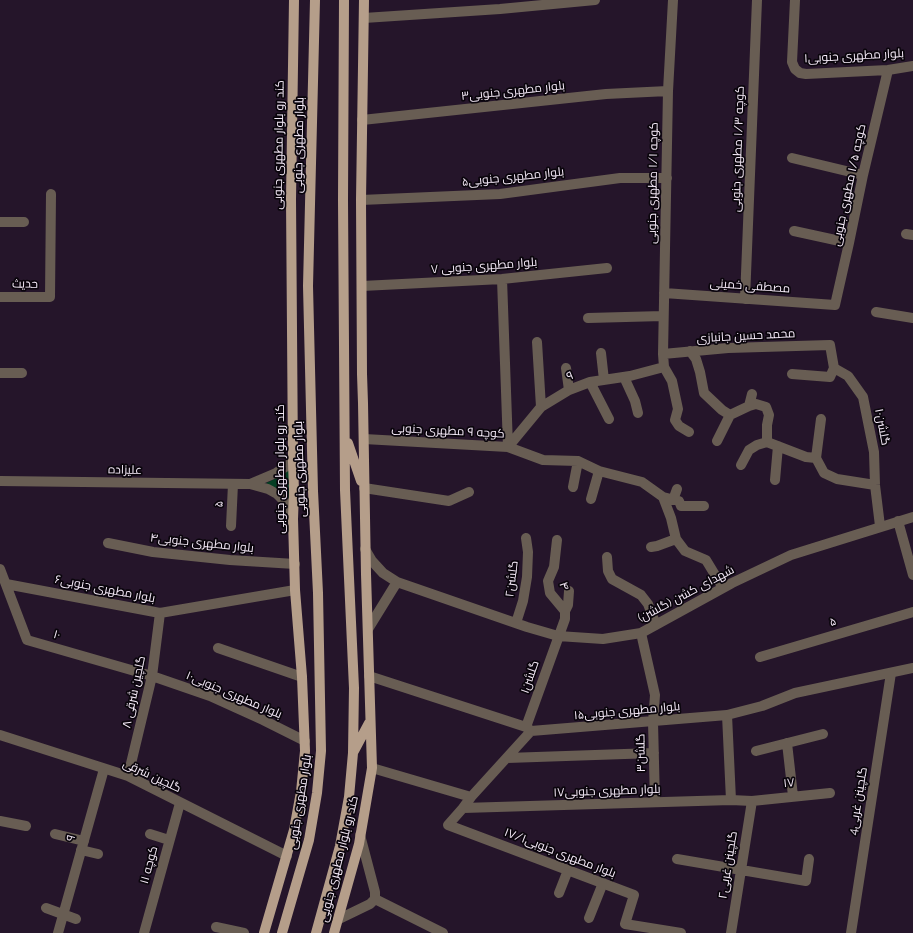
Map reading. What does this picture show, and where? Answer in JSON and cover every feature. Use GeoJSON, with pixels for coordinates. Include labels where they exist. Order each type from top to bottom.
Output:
{"type":"FeatureCollection","features":[{"type":"Feature","properties":{"kind":"main road","name":"کند رو بلوار مطهری جنوبی"},"geometry":{"type":"LineString","coordinates":[[264,933],[294,830],[301,792],[305,751],[302,682],[295,590],[293,519],[291,199],[294,0]]}},
{"type":"Feature","properties":{"kind":"main road","name":"بلوار مطهری جنوبی"},"geometry":{"type":"LineString","coordinates":[[282,933],[309,840],[317,793],[321,751],[308,286],[315,0]]}},
{"type":"Feature","properties":{"kind":"main road"},"geometry":{"type":"LineString","coordinates":[[316,933],[340,846],[349,797],[353,753],[354,688],[345,490],[342,200],[344,0]]}},
{"type":"Feature","properties":{"kind":"main road","name":"کند رو بلوار مطهری جنوبی"},"geometry":{"type":"LineString","coordinates":[[334,933],[360,835],[372,768],[362,374],[361,200],[364,0]]}},
{"type":"Feature","properties":{"kind":"main road"},"geometry":{"type":"LineString","coordinates":[[292,318],[308,286]]}},
{"type":"Feature","properties":{"kind":"main road"},"geometry":{"type":"LineString","coordinates":[[345,435],[364,488]]}},
{"type":"Feature","properties":{"kind":"main road"},"geometry":{"type":"LineString","coordinates":[[302,682],[320,686]]}},
{"type":"Feature","properties":{"kind":"main road"},"geometry":{"type":"LineString","coordinates":[[353,753],[370,722]]}},
{"type":"Feature","properties":{"kind":"street"},"geometry":{"type":"LineString","coordinates":[[364,18],[501,5],[595,0]]}},
{"type":"Feature","properties":{"kind":"street","name":"کوچه ۱/۱ مطهری جنوبی"},"geometry":{"type":"LineString","coordinates":[[664,367],[663,316],[668,91],[674,0]]}},
{"type":"Feature","properties":{"kind":"street","name":"کوچه ۱/۳ مطهری جنوبی"},"geometry":{"type":"LineString","coordinates":[[745,299],[757,0]]}},
{"type":"Feature","properties":{"kind":"street","name":"۱بلوار مطهری جنوبی"},"geometry":{"type":"LineString","coordinates":[[795,0],[792,62],[795,69],[800,73],[806,74],[888,70],[913,66]]}},
{"type":"Feature","properties":{"kind":"street","name":"کوچه ۱/۵ مطهری جنوبی"},"geometry":{"type":"LineString","coordinates":[[835,305],[863,175],[888,70]]}},
{"type":"Feature","properties":{"kind":"street","name":"بلوار مطهری جنوبی۳"},"geometry":{"type":"LineString","coordinates":[[362,120],[606,94],[668,91]]}},
{"type":"Feature","properties":{"kind":"street"},"geometry":{"type":"LineString","coordinates":[[792,158],[863,175]]}},
{"type":"Feature","properties":{"kind":"street","name":"۵بلوار مطهری جنوبی"},"geometry":{"type":"LineString","coordinates":[[361,200],[500,194],[620,178],[667,178]]}},
{"type":"Feature","properties":{"kind":"street","name":"حدیث"},"geometry":{"type":"LineString","coordinates":[[0,297],[50,298],[51,194]]}},
{"type":"Feature","properties":{"kind":"street"},"geometry":{"type":"LineString","coordinates":[[0,222],[24,222]]}},
{"type":"Feature","properties":{"kind":"street"},"geometry":{"type":"LineString","coordinates":[[794,230],[849,243]]}},
{"type":"Feature","properties":{"kind":"street","name":"۷ بلوار مطهری جنوبی"},"geometry":{"type":"LineString","coordinates":[[362,286],[502,279],[607,268]]}},
{"type":"Feature","properties":{"kind":"street"},"geometry":{"type":"LineString","coordinates":[[502,279],[508,448]]}},
{"type":"Feature","properties":{"kind":"street","name":"مصطفی خمینی"},"geometry":{"type":"LineString","coordinates":[[664,293],[835,305]]}},
{"type":"Feature","properties":{"kind":"street"},"geometry":{"type":"LineString","coordinates":[[876,312],[913,318]]}},
{"type":"Feature","properties":{"kind":"street"},"geometry":{"type":"LineString","coordinates":[[588,318],[663,316]]}},
{"type":"Feature","properties":{"kind":"street"},"geometry":{"type":"LineString","coordinates":[[537,342],[541,407]]}},
{"type":"Feature","properties":{"kind":"street","name":"محمد حسین جانبازی"},"geometry":{"type":"LineString","coordinates":[[663,354],[728,348],[830,345],[834,368]]}},
{"type":"Feature","properties":{"kind":"street"},"geometry":{"type":"LineString","coordinates":[[690,351],[696,359],[704,393],[722,410],[730,415]]}},
{"type":"Feature","properties":{"kind":"street"},"geometry":{"type":"LineString","coordinates":[[601,353],[604,380]]}},
{"type":"Feature","properties":{"kind":"street"},"geometry":{"type":"LineString","coordinates":[[664,367],[672,381],[678,409],[675,420],[679,426],[689,432]]}},
{"type":"Feature","properties":{"kind":"street","name":"۹"},"geometry":{"type":"LineString","coordinates":[[508,448],[541,407],[570,390],[590,382],[624,377],[664,367]]}},
{"type":"Feature","properties":{"kind":"street"},"geometry":{"type":"LineString","coordinates":[[566,368],[570,390]]}},
{"type":"Feature","properties":{"kind":"street"},"geometry":{"type":"LineString","coordinates":[[792,374],[830,377],[834,368]]}},
{"type":"Feature","properties":{"kind":"street","name":"گلشن۱۰"},"geometry":{"type":"LineString","coordinates":[[834,368],[848,376],[863,397],[874,452],[880,526]]}},
{"type":"Feature","properties":{"kind":"street"},"geometry":{"type":"LineString","coordinates":[[0,373],[22,373]]}},
{"type":"Feature","properties":{"kind":"street"},"geometry":{"type":"LineString","coordinates":[[624,377],[636,401],[638,413]]}},
{"type":"Feature","properties":{"kind":"street"},"geometry":{"type":"LineString","coordinates":[[590,382],[609,419]]}},
{"type":"Feature","properties":{"kind":"street"},"geometry":{"type":"LineString","coordinates":[[749,406],[752,394]]}},
{"type":"Feature","properties":{"kind":"street"},"geometry":{"type":"LineString","coordinates":[[717,441],[730,415],[756,404],[766,407],[769,415],[767,425],[767,442]]}},
{"type":"Feature","properties":{"kind":"street"},"geometry":{"type":"LineString","coordinates":[[821,419],[816,458],[824,473],[838,479],[876,485]]}},
{"type":"Feature","properties":{"kind":"street","name":"کوچه ۹ مطهری جنوبی"},"geometry":{"type":"LineString","coordinates":[[364,439],[508,448],[543,460],[578,461],[599,471],[642,482],[668,498],[679,501],[681,506],[704,506]]}},
{"type":"Feature","properties":{"kind":"street"},"geometry":{"type":"LineString","coordinates":[[741,465],[749,450],[757,445],[767,442],[806,457],[816,458]]}},
{"type":"Feature","properties":{"kind":"street"},"geometry":{"type":"LineString","coordinates":[[775,480],[778,446]]}},
{"type":"Feature","properties":{"kind":"street"},"geometry":{"type":"LineString","coordinates":[[573,487],[578,461]]}},
{"type":"Feature","properties":{"kind":"street","name":"علیزاده"},"geometry":{"type":"LineString","coordinates":[[250,484],[276,473],[293,462]]}},
{"type":"Feature","properties":{"kind":"street"},"geometry":{"type":"LineString","coordinates":[[591,499],[599,471]]}},
{"type":"Feature","properties":{"kind":"street","name":"علیزاده"},"geometry":{"type":"LineString","coordinates":[[0,481],[250,484],[268,489],[277,494],[284,502],[293,519]]}},
{"type":"Feature","properties":{"kind":"street","name":"۵"},"geometry":{"type":"LineString","coordinates":[[231,526],[233,484]]}},
{"type":"Feature","properties":{"kind":"street"},"geometry":{"type":"LineString","coordinates":[[364,488],[449,501],[469,492]]}},
{"type":"Feature","properties":{"kind":"street"},"geometry":{"type":"LineString","coordinates":[[677,489],[668,498],[676,539],[685,552],[706,560],[723,588]]}},
{"type":"Feature","properties":{"kind":"street","name":"شهدای کشن (گلشن)"},"geometry":{"type":"LineString","coordinates":[[366,549],[372,561],[383,574],[397,582],[558,636],[603,639],[641,633],[723,588],[791,555],[880,526],[913,517]]}},
{"type":"Feature","properties":{"kind":"street"},"geometry":{"type":"LineString","coordinates":[[898,521],[913,575]]}},
{"type":"Feature","properties":{"kind":"street","name":"گلشن۲"},"geometry":{"type":"LineString","coordinates":[[516,623],[523,601],[527,577],[528,552],[526,538]]}},
{"type":"Feature","properties":{"kind":"street"},"geometry":{"type":"LineString","coordinates":[[651,547],[676,539]]}},
{"type":"Feature","properties":{"kind":"street","name":"۴"},"geometry":{"type":"LineString","coordinates":[[557,540],[554,567],[548,581],[550,592],[564,610]]}},
{"type":"Feature","properties":{"kind":"street","name":"بلوار مطهری جنوبی۴"},"geometry":{"type":"LineString","coordinates":[[108,544],[153,552],[230,560],[295,564]]}},
{"type":"Feature","properties":{"kind":"street"},"geometry":{"type":"LineString","coordinates":[[607,557],[608,571],[612,579],[641,595],[648,604],[656,625]]}},
{"type":"Feature","properties":{"kind":"street","name":"۱۰"},"geometry":{"type":"LineString","coordinates":[[0,569],[27,640],[152,676]]}},
{"type":"Feature","properties":{"kind":"street"},"geometry":{"type":"LineString","coordinates":[[368,629],[397,582]]}},
{"type":"Feature","properties":{"kind":"street","name":"بلوار مطهری جنوبی۶"},"geometry":{"type":"LineString","coordinates":[[6,584],[160,612],[295,590]]}},
{"type":"Feature","properties":{"kind":"street"},"geometry":{"type":"LineString","coordinates":[[558,636],[565,619],[564,610],[568,605],[569,591]]}},
{"type":"Feature","properties":{"kind":"street","name":"۸ گلچین شرقی"},"geometry":{"type":"LineString","coordinates":[[128,776],[152,676],[160,612]]}},
{"type":"Feature","properties":{"kind":"street","name":"۵"},"geometry":{"type":"LineString","coordinates":[[760,656],[913,612]]}},
{"type":"Feature","properties":{"kind":"street","name":"گلشن۳"},"geometry":{"type":"LineString","coordinates":[[641,633],[655,695],[653,722],[655,802]]}},
{"type":"Feature","properties":{"kind":"street","name":"گلشن۱"},"geometry":{"type":"LineString","coordinates":[[528,729],[558,636]]}},
{"type":"Feature","properties":{"kind":"street"},"geometry":{"type":"LineString","coordinates":[[218,648],[302,682]]}},
{"type":"Feature","properties":{"kind":"street","name":"بلوار مطهری جنوبی۱۵"},"geometry":{"type":"LineString","coordinates":[[369,676],[528,729],[727,716],[762,706],[795,693],[913,668]]}},
{"type":"Feature","properties":{"kind":"street","name":"4گلچینن غربی"},"geometry":{"type":"LineString","coordinates":[[851,933],[891,673]]}},
{"type":"Feature","properties":{"kind":"street","name":"بلوار مطهری جنوبی۱۰"},"geometry":{"type":"LineString","coordinates":[[152,676],[210,696],[305,741]]}},
{"type":"Feature","properties":{"kind":"street"},"geometry":{"type":"LineString","coordinates":[[727,716],[731,800]]}},
{"type":"Feature","properties":{"kind":"street"},"geometry":{"type":"LineString","coordinates":[[463,808],[471,797],[507,758],[528,729]]}},
{"type":"Feature","properties":{"kind":"street"},"geometry":{"type":"LineString","coordinates":[[756,751],[823,734]]}},
{"type":"Feature","properties":{"kind":"street","name":"گلچین شرقی"},"geometry":{"type":"LineString","coordinates":[[0,735],[128,776],[287,856]]}},
{"type":"Feature","properties":{"kind":"street"},"geometry":{"type":"LineString","coordinates":[[787,743],[793,796]]}},
{"type":"Feature","properties":{"kind":"street"},"geometry":{"type":"LineString","coordinates":[[507,758],[654,753]]}},
{"type":"Feature","properties":{"kind":"street"},"geometry":{"type":"LineString","coordinates":[[372,768],[471,797]]}},
{"type":"Feature","properties":{"kind":"street","name":"۹"},"geometry":{"type":"LineString","coordinates":[[58,933],[104,769]]}},
{"type":"Feature","properties":{"kind":"street","name":"۱۷"},"geometry":{"type":"LineString","coordinates":[[752,801],[830,793]]}},
{"type":"Feature","properties":{"kind":"street","name":"بلوار مطهری جنوبی۱۷"},"geometry":{"type":"LineString","coordinates":[[463,808],[731,800],[752,801]]}},
{"type":"Feature","properties":{"kind":"street","name":"گلچینن غربی۲"},"geometry":{"type":"LineString","coordinates":[[731,933],[752,801]]}},
{"type":"Feature","properties":{"kind":"street","name":"کوچه ۱۱"},"geometry":{"type":"LineString","coordinates":[[144,933],[180,803]]}},
{"type":"Feature","properties":{"kind":"street","name":"بلوار مطهری جنوبی۱۷/۱"},"geometry":{"type":"LineString","coordinates":[[463,808],[448,825],[634,895],[625,924],[681,933]]}},
{"type":"Feature","properties":{"kind":"street"},"geometry":{"type":"LineString","coordinates":[[0,821],[26,826]]}},
{"type":"Feature","properties":{"kind":"street"},"geometry":{"type":"LineString","coordinates":[[55,834],[82,845],[98,854]]}},
{"type":"Feature","properties":{"kind":"street"},"geometry":{"type":"LineString","coordinates":[[150,834],[169,840]]}},
{"type":"Feature","properties":{"kind":"street"},"geometry":{"type":"LineString","coordinates":[[338,919],[370,904],[375,899],[375,892],[360,835]]}},
{"type":"Feature","properties":{"kind":"street"},"geometry":{"type":"LineString","coordinates":[[677,859],[806,881],[809,859]]}},
{"type":"Feature","properties":{"kind":"street"},"geometry":{"type":"LineString","coordinates":[[559,893],[568,870]]}},
{"type":"Feature","properties":{"kind":"street"},"geometry":{"type":"LineString","coordinates":[[589,918],[603,883]]}},
{"type":"Feature","properties":{"kind":"street"},"geometry":{"type":"LineString","coordinates":[[375,899],[443,933]]}},
{"type":"Feature","properties":{"kind":"street"},"geometry":{"type":"LineString","coordinates":[[46,908],[76,919]]}},
{"type":"Feature","properties":{"kind":"street"},"geometry":{"type":"LineString","coordinates":[[216,927],[244,933]]}},
{"type":"Feature","properties":{"kind":"green space"},"geometry":{"type":"Polygon","coordinates":[[[290,469],[289,499],[266,483],[279,477],[290,469]]]}}]}
